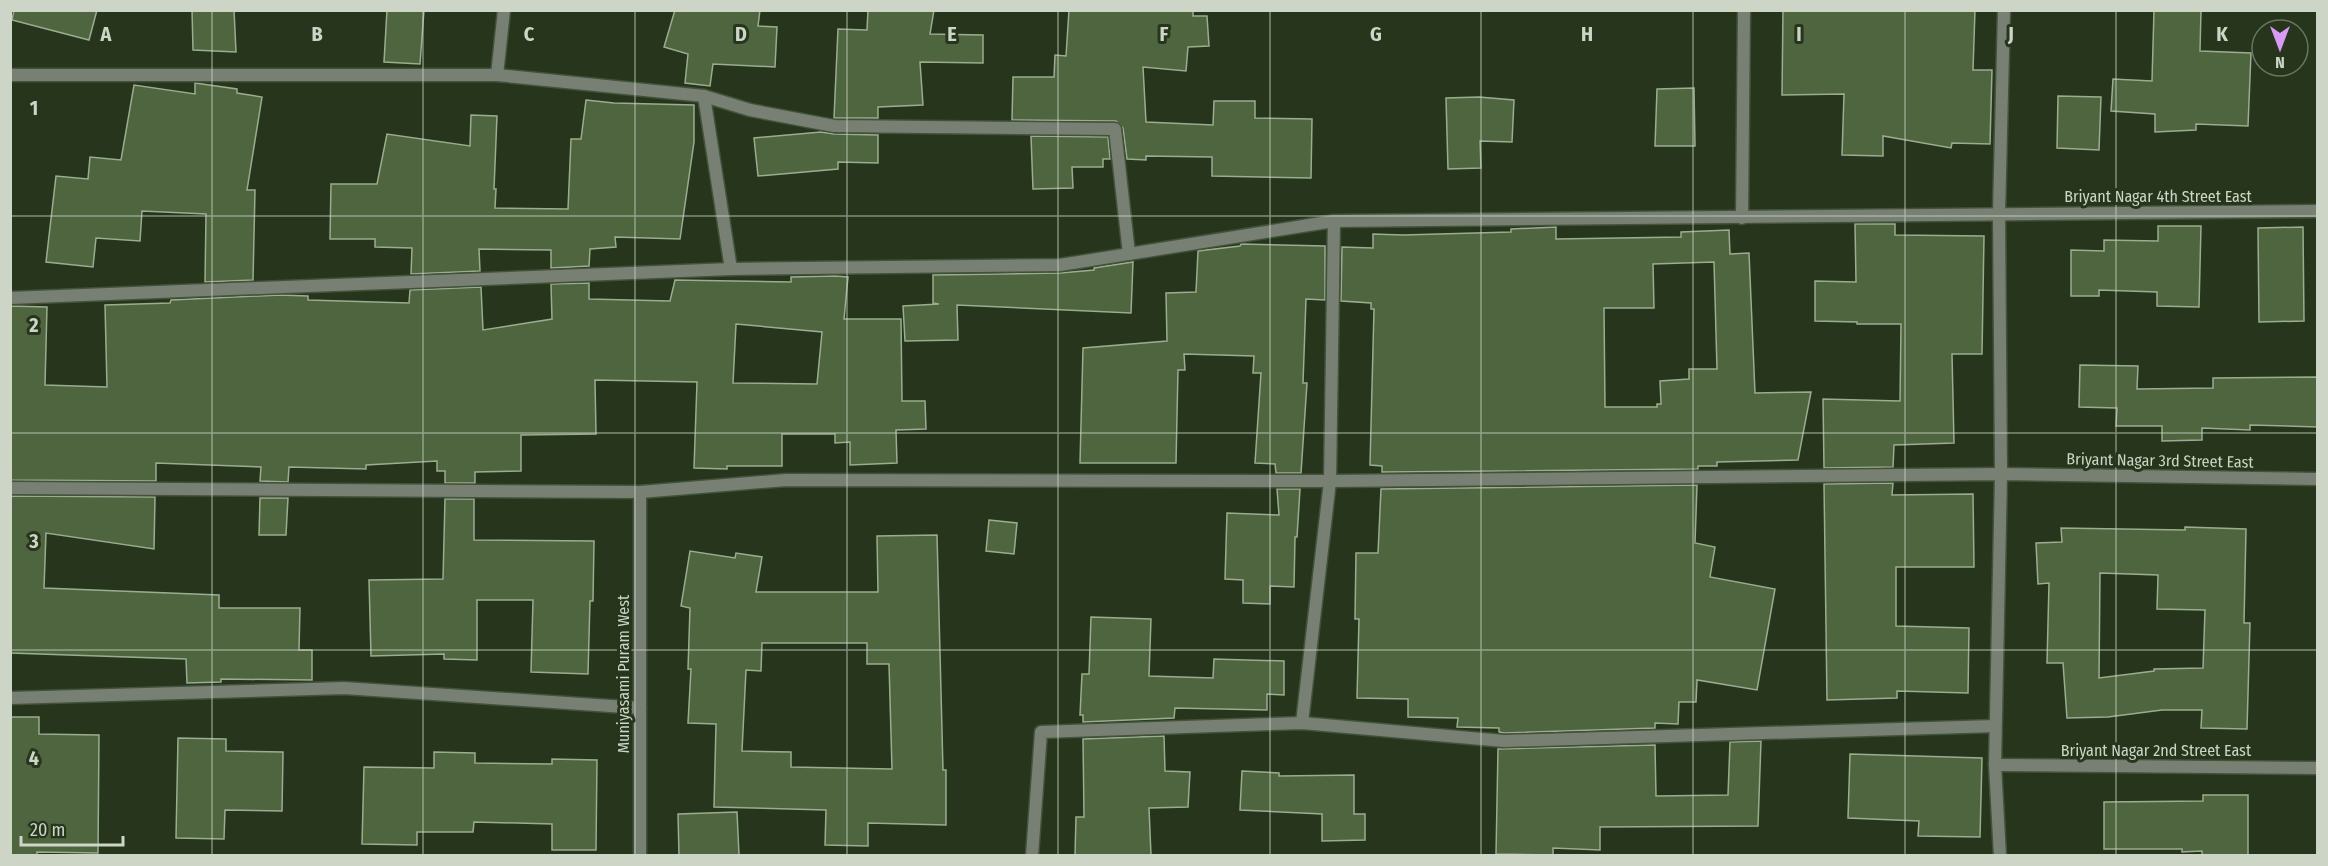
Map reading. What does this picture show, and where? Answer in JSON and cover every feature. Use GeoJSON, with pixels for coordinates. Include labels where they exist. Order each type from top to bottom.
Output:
{"type":"FeatureCollection","features":[{"type":"Feature","properties":{"kind":"street"},"geometry":{"type":"LineString","coordinates":[[497,75],[504,10]]}},
{"type":"Feature","properties":{"kind":"street"},"geometry":{"type":"LineString","coordinates":[[1742,219],[1744,10]]}},
{"type":"Feature","properties":{"kind":"street"},"geometry":{"type":"LineString","coordinates":[[2000,855],[1995,726],[2001,474],[1999,213],[2004,10]]}},
{"type":"Feature","properties":{"kind":"street"},"geometry":{"type":"LineString","coordinates":[[10,75],[497,75],[704,96],[750,110],[834,126],[1115,129],[1129,254]]}},
{"type":"Feature","properties":{"kind":"street"},"geometry":{"type":"LineString","coordinates":[[704,96],[731,269]]}},
{"type":"Feature","properties":{"kind":"street","name":"Briyant Nagar 4th Street East"},"geometry":{"type":"LineString","coordinates":[[10,298],[731,269],[1060,265],[1334,221],[1742,219],[1999,213],[2318,211]]}},
{"type":"Feature","properties":{"kind":"street"},"geometry":{"type":"LineString","coordinates":[[1302,723],[1330,481],[1334,221]]}},
{"type":"Feature","properties":{"kind":"street","name":"Briyant Nagar 3rd Street East"},"geometry":{"type":"LineString","coordinates":[[10,488],[640,492],[786,480],[1330,481],[2001,474],[2318,480]]}},
{"type":"Feature","properties":{"kind":"street","name":"Muniyasami Puram West"},"geometry":{"type":"LineString","coordinates":[[640,492],[640,855]]}},
{"type":"Feature","properties":{"kind":"street"},"geometry":{"type":"LineString","coordinates":[[10,698],[344,688],[640,708]]}},
{"type":"Feature","properties":{"kind":"street"},"geometry":{"type":"LineString","coordinates":[[1032,855],[1041,732],[1302,723],[1504,741],[1995,726]]}},
{"type":"Feature","properties":{"kind":"street","name":"Briyant Nagar 2nd Street East"},"geometry":{"type":"LineString","coordinates":[[1995,765],[2318,768]]}},
{"type":"Feature","properties":{"kind":"building"},"geometry":{"type":"Polygon","coordinates":[[[14,10],[97,10],[89,40],[12,20],[14,10]]]}},
{"type":"Feature","properties":{"kind":"building"},"geometry":{"type":"Polygon","coordinates":[[[192,10],[234,10],[236,52],[193,50],[192,10]]]}},
{"type":"Feature","properties":{"kind":"building"},"geometry":{"type":"Polygon","coordinates":[[[387,10],[424,10],[420,64],[384,62],[387,10]]]}},
{"type":"Feature","properties":{"kind":"building"},"geometry":{"type":"Polygon","coordinates":[[[675,10],[760,10],[758,26],[777,27],[775,67],[713,64],[710,86],[685,83],[688,54],[664,47],[675,10]]]}},
{"type":"Feature","properties":{"kind":"building"},"geometry":{"type":"Polygon","coordinates":[[[868,10],[934,10],[930,34],[983,35],[983,63],[920,62],[923,105],[878,107],[878,118],[834,118],[838,29],[867,30],[868,10]]]}},
{"type":"Feature","properties":{"kind":"building"},"geometry":{"type":"Polygon","coordinates":[[[1069,10],[1193,10],[1193,16],[1207,16],[1209,46],[1188,47],[1186,71],[1143,67],[1146,122],[1213,125],[1214,101],[1255,101],[1255,118],[1312,119],[1311,178],[1212,176],[1212,157],[1146,156],[1146,160],[1127,159],[1123,128],[1116,121],[1012,120],[1013,77],[1054,77],[1055,55],[1066,56],[1069,10]]]}},
{"type":"Feature","properties":{"kind":"building"},"geometry":{"type":"Polygon","coordinates":[[[1783,10],[1975,10],[1973,70],[1992,70],[1990,144],[1952,143],[1951,148],[1883,136],[1883,156],[1842,155],[1844,94],[1782,95],[1783,10]]]}},
{"type":"Feature","properties":{"kind":"building"},"geometry":{"type":"Polygon","coordinates":[[[2154,10],[2201,10],[2200,51],[2250,53],[2248,126],[2196,124],[2196,130],[2155,132],[2155,114],[2111,111],[2113,79],[2152,81],[2154,10]]]}},
{"type":"Feature","properties":{"kind":"building"},"geometry":{"type":"Polygon","coordinates":[[[195,83],[237,89],[237,93],[262,97],[247,190],[255,190],[253,280],[205,282],[206,214],[142,211],[140,241],[96,238],[93,267],[46,262],[56,176],[88,179],[90,157],[121,160],[134,85],[195,94],[195,83]]]}},
{"type":"Feature","properties":{"kind":"building"},"geometry":{"type":"Polygon","coordinates":[[[1694,88],[1695,146],[1655,146],[1657,89],[1694,88]]]}},
{"type":"Feature","properties":{"kind":"building"},"geometry":{"type":"Polygon","coordinates":[[[2058,96],[2101,97],[2099,150],[2057,148],[2058,96]]]}},
{"type":"Feature","properties":{"kind":"building"},"geometry":{"type":"Polygon","coordinates":[[[1479,97],[1514,100],[1512,142],[1480,141],[1481,168],[1448,169],[1446,98],[1479,97]]]}},
{"type":"Feature","properties":{"kind":"building"},"geometry":{"type":"Polygon","coordinates":[[[586,100],[694,105],[694,142],[680,239],[615,237],[616,247],[590,249],[589,266],[551,268],[551,250],[479,249],[480,271],[411,274],[412,248],[375,247],[375,239],[330,239],[331,184],[377,184],[387,134],[470,146],[471,115],[497,116],[495,208],[568,209],[571,139],[581,139],[586,100]]]}},
{"type":"Feature","properties":{"kind":"building"},"geometry":{"type":"Polygon","coordinates":[[[821,132],[878,135],[878,163],[838,162],[838,169],[758,176],[754,138],[821,132]]]}},
{"type":"Feature","properties":{"kind":"building"},"geometry":{"type":"Polygon","coordinates":[[[1031,136],[1108,137],[1110,159],[1103,159],[1103,167],[1072,167],[1073,188],[1033,189],[1031,136]]]}},
{"type":"Feature","properties":{"kind":"building"},"geometry":{"type":"Polygon","coordinates":[[[1855,224],[1895,224],[1895,235],[1984,236],[1982,354],[1952,354],[1954,443],[1894,445],[1893,467],[1824,468],[1823,399],[1900,401],[1901,324],[1815,321],[1815,281],[1856,282],[1855,224]]]}},
{"type":"Feature","properties":{"kind":"building"},"geometry":{"type":"Polygon","coordinates":[[[2158,226],[2201,226],[2199,307],[2157,306],[2157,292],[2099,290],[2099,296],[2071,296],[2071,250],[2104,251],[2104,240],[2158,241],[2158,226]]]}},
{"type":"Feature","properties":{"kind":"building"},"geometry":{"type":"Polygon","coordinates":[[[1556,227],[1556,239],[1681,237],[1681,232],[1729,230],[1730,254],[1749,253],[1755,393],[1811,392],[1798,460],[1717,462],[1717,466],[1698,466],[1698,469],[1382,472],[1382,466],[1370,465],[1374,309],[1371,309],[1371,303],[1341,301],[1342,247],[1373,248],[1373,234],[1511,232],[1511,229],[1556,227]],[[1714,262],[1653,264],[1654,308],[1604,308],[1605,407],[1657,407],[1657,404],[1661,404],[1660,381],[1689,379],[1689,369],[1717,369],[1714,262]]]}},
{"type":"Feature","properties":{"kind":"building"},"geometry":{"type":"Polygon","coordinates":[[[2303,227],[2304,321],[2259,322],[2258,228],[2303,227]]]}},
{"type":"Feature","properties":{"kind":"building"},"geometry":{"type":"Polygon","coordinates":[[[1241,244],[1325,246],[1325,300],[1306,299],[1303,383],[1307,383],[1301,473],[1276,473],[1275,464],[1255,463],[1261,373],[1253,373],[1254,356],[1184,354],[1185,370],[1178,370],[1176,463],[1080,463],[1083,348],[1167,341],[1166,293],[1196,292],[1198,251],[1240,246],[1241,244]]]}},
{"type":"Feature","properties":{"kind":"building"},"geometry":{"type":"Polygon","coordinates":[[[1133,262],[1131,313],[957,305],[958,340],[905,341],[903,306],[939,304],[933,303],[933,275],[1060,273],[1094,270],[1094,268],[1133,262]]]}},
{"type":"Feature","properties":{"kind":"building"},"geometry":{"type":"Polygon","coordinates":[[[791,277],[848,277],[844,319],[901,319],[902,401],[925,401],[926,429],[896,430],[897,463],[850,465],[850,442],[835,443],[835,434],[782,434],[782,466],[694,468],[697,382],[595,380],[596,434],[521,435],[521,471],[475,472],[475,483],[445,483],[445,471],[437,471],[437,461],[366,465],[366,469],[289,467],[288,482],[260,481],[261,467],[156,463],[156,481],[10,480],[10,306],[47,307],[45,385],[107,387],[105,305],[280,295],[308,296],[308,300],[409,303],[410,290],[481,287],[483,330],[552,319],[551,284],[589,283],[589,299],[670,301],[675,280],[791,282],[791,277]],[[736,324],[733,383],[817,384],[822,332],[736,324]]]}},
{"type":"Feature","properties":{"kind":"building"},"geometry":{"type":"Polygon","coordinates":[[[2080,365],[2138,366],[2137,389],[2213,388],[2213,378],[2318,377],[2318,427],[2250,425],[2250,430],[2202,428],[2202,440],[2162,441],[2162,426],[2116,426],[2117,408],[2079,407],[2080,365]]]}},
{"type":"Feature","properties":{"kind":"building"},"geometry":{"type":"Polygon","coordinates":[[[1893,483],[1892,495],[1973,494],[1974,567],[1896,567],[1896,626],[1969,628],[1968,693],[1897,691],[1897,698],[1827,700],[1824,484],[1893,483]]]}},
{"type":"Feature","properties":{"kind":"building"},"geometry":{"type":"Polygon","coordinates":[[[1697,485],[1695,543],[1715,547],[1710,577],[1775,589],[1757,690],[1697,680],[1696,702],[1679,702],[1678,724],[1655,723],[1655,728],[1504,733],[1499,732],[1499,728],[1457,727],[1458,718],[1408,717],[1408,699],[1357,698],[1359,619],[1355,619],[1356,553],[1378,553],[1381,489],[1697,485]]]}},
{"type":"Feature","properties":{"kind":"building"},"geometry":{"type":"Polygon","coordinates":[[[1277,489],[1300,489],[1297,537],[1295,537],[1294,587],[1270,586],[1270,604],[1243,603],[1243,580],[1225,579],[1227,513],[1279,515],[1277,489]]]}},
{"type":"Feature","properties":{"kind":"building"},"geometry":{"type":"Polygon","coordinates":[[[10,496],[155,497],[154,549],[46,533],[44,588],[219,595],[219,608],[300,608],[299,650],[312,650],[312,680],[221,679],[221,682],[187,683],[186,659],[10,653],[10,496]]]}},
{"type":"Feature","properties":{"kind":"building"},"geometry":{"type":"Polygon","coordinates":[[[260,498],[288,498],[286,535],[259,535],[260,498]]]}},
{"type":"Feature","properties":{"kind":"building"},"geometry":{"type":"Polygon","coordinates":[[[445,499],[474,499],[474,540],[594,541],[588,674],[531,672],[533,600],[477,600],[477,660],[444,659],[444,654],[371,656],[369,580],[443,579],[445,499]]]}},
{"type":"Feature","properties":{"kind":"building"},"geometry":{"type":"Polygon","coordinates":[[[989,520],[1017,523],[1014,554],[986,551],[989,520]]]}},
{"type":"Feature","properties":{"kind":"building"},"geometry":{"type":"Polygon","coordinates":[[[2185,527],[2246,529],[2244,623],[2250,623],[2247,729],[2201,728],[2202,710],[2162,710],[2108,717],[2067,718],[2063,663],[2047,663],[2049,583],[2038,584],[2036,543],[2062,542],[2061,528],[2185,530],[2185,527]],[[2100,573],[2099,678],[2154,671],[2154,669],[2203,668],[2205,610],[2157,609],[2158,575],[2100,573]]]}},
{"type":"Feature","properties":{"kind":"building"},"geometry":{"type":"Polygon","coordinates":[[[937,535],[946,825],[868,823],[868,846],[825,845],[826,810],[714,807],[716,724],[688,723],[691,669],[688,669],[690,608],[681,606],[690,551],[735,558],[736,553],[762,557],[756,592],[878,592],[877,536],[937,535]],[[762,643],[761,671],[746,670],[742,751],[791,752],[791,767],[892,769],[889,664],[867,664],[867,643],[762,643]]]}},
{"type":"Feature","properties":{"kind":"building"},"geometry":{"type":"Polygon","coordinates":[[[1091,617],[1151,619],[1149,676],[1213,678],[1214,659],[1284,661],[1284,695],[1267,694],[1267,710],[1175,708],[1174,718],[1083,722],[1083,715],[1080,715],[1082,674],[1089,674],[1091,617]]]}},
{"type":"Feature","properties":{"kind":"building"},"geometry":{"type":"Polygon","coordinates":[[[10,717],[39,717],[39,734],[99,735],[98,853],[37,852],[37,855],[10,855],[10,717]]]}},
{"type":"Feature","properties":{"kind":"building"},"geometry":{"type":"Polygon","coordinates":[[[1164,736],[1165,771],[1190,772],[1188,807],[1149,808],[1151,855],[1075,855],[1076,817],[1084,817],[1083,739],[1164,736]]]}},
{"type":"Feature","properties":{"kind":"building"},"geometry":{"type":"Polygon","coordinates":[[[178,738],[226,739],[226,751],[283,752],[282,811],[225,810],[224,839],[176,838],[178,738]]]}},
{"type":"Feature","properties":{"kind":"building"},"geometry":{"type":"Polygon","coordinates":[[[1761,741],[1758,826],[1600,827],[1600,850],[1553,848],[1553,855],[1496,854],[1498,749],[1655,745],[1656,796],[1728,795],[1730,742],[1761,741]]]}},
{"type":"Feature","properties":{"kind":"building"},"geometry":{"type":"Polygon","coordinates":[[[434,752],[475,753],[475,763],[552,764],[552,759],[597,760],[596,850],[552,850],[552,824],[474,822],[473,832],[417,832],[417,845],[362,844],[364,767],[434,768],[434,752]]]}},
{"type":"Feature","properties":{"kind":"building"},"geometry":{"type":"Polygon","coordinates":[[[1850,754],[1982,758],[1980,837],[1918,836],[1919,821],[1848,818],[1850,754]]]}},
{"type":"Feature","properties":{"kind":"building"},"geometry":{"type":"Polygon","coordinates":[[[1242,771],[1279,773],[1279,776],[1354,775],[1354,814],[1365,814],[1365,840],[1322,841],[1322,814],[1240,810],[1242,771]]]}},
{"type":"Feature","properties":{"kind":"building"},"geometry":{"type":"Polygon","coordinates":[[[2203,795],[2248,795],[2248,855],[2202,855],[2202,851],[2182,852],[2182,849],[2104,849],[2104,802],[2203,801],[2203,795]]]}},
{"type":"Feature","properties":{"kind":"building"},"geometry":{"type":"Polygon","coordinates":[[[737,812],[739,855],[679,855],[678,814],[737,812]]]}}]}
